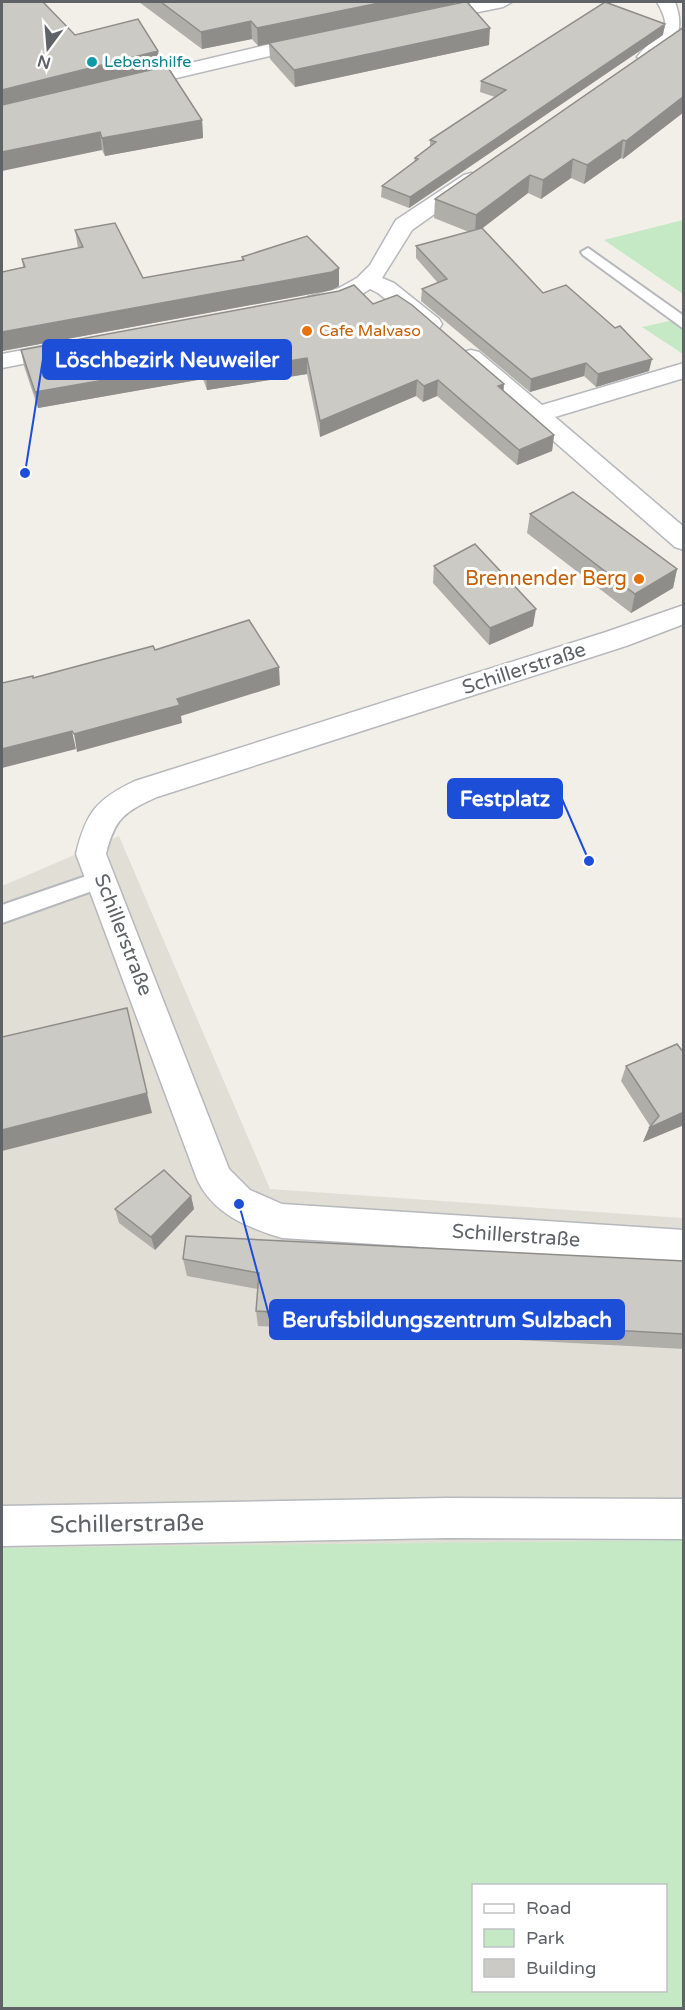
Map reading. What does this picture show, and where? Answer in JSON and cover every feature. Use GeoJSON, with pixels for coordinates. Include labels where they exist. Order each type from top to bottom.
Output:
{"type":"FeatureCollection","features":[{"type":"Feature","properties":{"kind":"street"},"geometry":{"type":"LineString","coordinates":[[412,19],[503,2]]}},
{"type":"Feature","properties":{"kind":"street"},"geometry":{"type":"LineString","coordinates":[[628,70],[676,37],[682,28],[676,10],[666,2]]}},
{"type":"Feature","properties":{"kind":"street"},"geometry":{"type":"LineString","coordinates":[[107,89],[336,34]]}},
{"type":"Feature","properties":{"kind":"street"},"geometry":{"type":"LineString","coordinates":[[291,307],[339,298],[355,291],[380,269],[396,234],[404,225],[486,169]]}},
{"type":"Feature","properties":{"kind":"street"},"geometry":{"type":"LineString","coordinates":[[369,281],[386,288],[452,341],[684,541]]}},
{"type":"Feature","properties":{"kind":"street"},"geometry":{"type":"LineString","coordinates":[[2,361],[84,346]]}},
{"type":"Feature","properties":{"kind":"street"},"geometry":{"type":"LineString","coordinates":[[538,414],[684,370]]}},
{"type":"Feature","properties":{"kind":"street","name":"Schillerstraße"},"geometry":{"type":"LineString","coordinates":[[684,614],[616,639],[146,789],[112,805],[97,829],[91,854],[215,1179],[230,1197],[253,1212],[282,1221],[684,1247]]}},
{"type":"Feature","properties":{"kind":"street","name":"Schillerstraße"},"geometry":{"type":"LineString","coordinates":[[2,1526],[447,1518],[684,1519]]}},
{"type":"Feature","properties":{"kind":"lane"},"geometry":{"type":"LineString","coordinates":[[588,252],[684,324]]}},
{"type":"Feature","properties":{"kind":"lane"},"geometry":{"type":"LineString","coordinates":[[2,915],[101,879]]}},
{"type":"Feature","properties":{"kind":"shaded area"},"geometry":{"type":"Polygon","coordinates":[[[119,836],[270,1189],[683,1218],[683,1540],[2,1549],[2,886],[119,836]]]}},
{"type":"Feature","properties":{"kind":"green space"},"geometry":{"type":"Polygon","coordinates":[[[683,220],[683,294],[604,240],[683,220]]]}},
{"type":"Feature","properties":{"kind":"green space"},"geometry":{"type":"Polygon","coordinates":[[[683,318],[683,354],[642,327],[683,318]]]}},
{"type":"Feature","properties":{"kind":"green space"},"geometry":{"type":"Polygon","coordinates":[[[683,1540],[683,2008],[2,2008],[2,1548],[683,1540]]]}},
{"type":"Feature","properties":{"kind":"building"},"geometry":{"type":"Polygon","coordinates":[[[2,2],[43,2],[75,35],[138,19],[158,51],[2,90],[2,2]]]}},
{"type":"Feature","properties":{"kind":"building"},"geometry":{"type":"Polygon","coordinates":[[[161,2],[384,2],[257,28],[251,21],[201,32],[161,2]]]}},
{"type":"Feature","properties":{"kind":"building"},"geometry":{"type":"Polygon","coordinates":[[[467,2],[490,28],[294,70],[269,43],[467,2]]]}},
{"type":"Feature","properties":{"kind":"building"},"geometry":{"type":"Polygon","coordinates":[[[605,2],[665,24],[410,197],[382,186],[418,159],[415,158],[436,142],[430,140],[506,90],[481,81],[605,2]]]}},
{"type":"Feature","properties":{"kind":"building"},"geometry":{"type":"Polygon","coordinates":[[[684,27],[684,96],[626,141],[623,140],[587,165],[573,159],[543,180],[530,175],[476,215],[435,199],[684,27]]]}},
{"type":"Feature","properties":{"kind":"building"},"geometry":{"type":"Polygon","coordinates":[[[167,66],[202,120],[102,138],[100,132],[2,152],[2,105],[167,66]]]}},
{"type":"Feature","properties":{"kind":"building"},"geometry":{"type":"Polygon","coordinates":[[[115,223],[143,278],[244,260],[242,257],[307,236],[339,268],[332,272],[2,332],[2,272],[25,267],[22,259],[83,247],[75,230],[115,223]]]}},
{"type":"Feature","properties":{"kind":"building"},"geometry":{"type":"Polygon","coordinates":[[[482,228],[543,293],[566,285],[615,328],[620,326],[652,359],[598,374],[586,363],[531,379],[422,289],[447,279],[416,246],[482,228]]]}},
{"type":"Feature","properties":{"kind":"building"},"geometry":{"type":"Polygon","coordinates":[[[354,285],[373,304],[397,295],[412,305],[504,384],[498,386],[554,435],[519,450],[438,380],[424,386],[417,380],[320,421],[307,358],[206,374],[202,363],[35,392],[21,350],[339,291],[354,285]]]}},
{"type":"Feature","properties":{"kind":"building"},"geometry":{"type":"Polygon","coordinates":[[[573,492],[677,569],[635,594],[530,514],[573,492]]]}},
{"type":"Feature","properties":{"kind":"building"},"geometry":{"type":"Polygon","coordinates":[[[475,544],[536,609],[490,628],[434,566],[475,544]]]}},
{"type":"Feature","properties":{"kind":"building"},"geometry":{"type":"Polygon","coordinates":[[[249,620],[279,667],[177,699],[180,705],[74,734],[72,731],[2,749],[2,683],[33,676],[33,678],[153,646],[155,650],[249,620]]]}},
{"type":"Feature","properties":{"kind":"building"},"geometry":{"type":"Polygon","coordinates":[[[127,1008],[147,1093],[2,1130],[2,1037],[127,1008]]]}},
{"type":"Feature","properties":{"kind":"building"},"geometry":{"type":"Polygon","coordinates":[[[677,1044],[684,1053],[684,1112],[649,1128],[659,1116],[626,1066],[677,1044]]]}},
{"type":"Feature","properties":{"kind":"building"},"geometry":{"type":"Polygon","coordinates":[[[164,1170],[191,1196],[151,1237],[115,1209],[164,1170]]]}},
{"type":"Feature","properties":{"kind":"building"},"geometry":{"type":"Polygon","coordinates":[[[186,1236],[684,1261],[684,1334],[256,1311],[259,1273],[183,1259],[186,1236]]]}},
{"type":"Feature","properties":{"kind":"place","name":"Lebenshilfe"},"geometry":{"type":"Point","coordinates":[92,62]}},
{"type":"Feature","properties":{"kind":"place","name":"Cafe Malvaso"},"geometry":{"type":"Point","coordinates":[307,331]}},
{"type":"Feature","properties":{"kind":"place","name":"Löschbezirk Neuweiler"},"geometry":{"type":"Point","coordinates":[25,473]}},
{"type":"Feature","properties":{"kind":"place","name":"Brennender Berg"},"geometry":{"type":"Point","coordinates":[639,579]}},
{"type":"Feature","properties":{"kind":"place","name":"Festplatz"},"geometry":{"type":"Point","coordinates":[589,861]}},
{"type":"Feature","properties":{"kind":"place","name":"Berufsbildungszentrum Sulzbach"},"geometry":{"type":"Point","coordinates":[239,1204]}}]}
